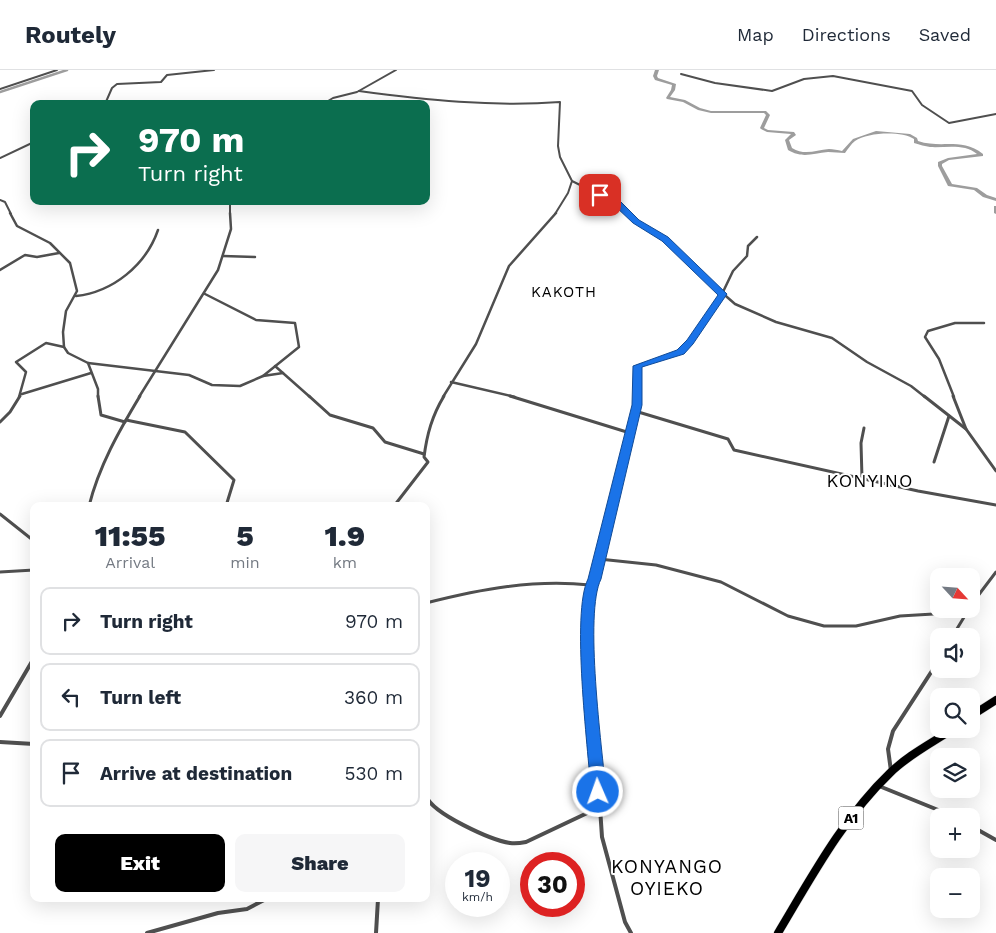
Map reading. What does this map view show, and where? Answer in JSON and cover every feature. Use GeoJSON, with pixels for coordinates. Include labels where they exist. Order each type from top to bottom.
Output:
{"type":"FeatureCollection","features":[{"type":"Feature","properties":{"kind":"highway"},"geometry":{"type":"LineString","coordinates":[[980,710],[996,700]]}},
{"type":"Feature","properties":{"kind":"highway","name":"A1"},"geometry":{"type":"LineString","coordinates":[[778,933],[842,829],[891,772],[940,738]]}},
{"type":"Feature","properties":{"kind":"street"},"geometry":{"type":"LineString","coordinates":[[0,89],[57,70]]}},
{"type":"Feature","properties":{"kind":"street"},"geometry":{"type":"LineString","coordinates":[[107,100],[116,84],[160,82],[170,70]]}},
{"type":"Feature","properties":{"kind":"street"},"geometry":{"type":"LineString","coordinates":[[167,75],[214,70]]}},
{"type":"Feature","properties":{"kind":"street"},"geometry":{"type":"LineString","coordinates":[[330,100],[359,90],[396,70]]}},
{"type":"Feature","properties":{"kind":"street"},"geometry":{"type":"LineString","coordinates":[[681,74],[715,83],[773,91],[804,79],[844,77],[912,91],[922,105],[949,123],[996,114]]}},
{"type":"Feature","properties":{"kind":"street"},"geometry":{"type":"LineString","coordinates":[[359,90],[425,100]]}},
{"type":"Feature","properties":{"kind":"street"},"geometry":{"type":"LineString","coordinates":[[397,502],[427,465],[428,462],[424,454],[427,430],[436,408],[474,347],[510,265],[560,207],[568,195],[572,181],[558,148],[556,129],[560,102],[519,105],[430,101]]}},
{"type":"Feature","properties":{"kind":"street"},"geometry":{"type":"LineString","coordinates":[[0,158],[30,144]]}},
{"type":"Feature","properties":{"kind":"street"},"geometry":{"type":"LineString","coordinates":[[572,181],[618,204],[636,222],[665,239],[722,294],[743,309],[838,342],[867,362],[911,386],[966,429]]}},
{"type":"Feature","properties":{"kind":"street"},"geometry":{"type":"LineString","coordinates":[[0,200],[5,202],[17,226],[50,243],[70,263],[76,296]]}},
{"type":"Feature","properties":{"kind":"street"},"geometry":{"type":"LineString","coordinates":[[90,502],[105,458],[156,370],[205,294],[218,270],[232,223],[230,205]]}},
{"type":"Feature","properties":{"kind":"street"},"geometry":{"type":"LineString","coordinates":[[158,230],[156,238],[144,259],[106,289],[76,296],[66,311],[63,332],[64,347],[68,353],[88,363],[189,375],[212,385],[226,387],[240,386],[263,376],[283,373]]}},
{"type":"Feature","properties":{"kind":"street"},"geometry":{"type":"LineString","coordinates":[[631,933],[625,922],[602,837],[588,643],[590,585],[594,579],[635,411],[638,366],[680,352],[690,342],[722,294],[730,276],[747,256],[748,246],[757,237]]}},
{"type":"Feature","properties":{"kind":"street"},"geometry":{"type":"LineString","coordinates":[[0,270],[25,254],[37,257],[59,253]]}},
{"type":"Feature","properties":{"kind":"street"},"geometry":{"type":"LineString","coordinates":[[223,256],[255,257]]}},
{"type":"Feature","properties":{"kind":"street"},"geometry":{"type":"LineString","coordinates":[[205,294],[256,320],[295,323],[299,347],[263,376]]}},
{"type":"Feature","properties":{"kind":"street"},"geometry":{"type":"LineString","coordinates":[[984,323],[955,323],[928,331],[925,337],[939,359],[966,429],[996,471]]}},
{"type":"Feature","properties":{"kind":"street"},"geometry":{"type":"LineString","coordinates":[[0,422],[9,414],[22,394],[26,372],[16,362],[46,342],[64,347]]}},
{"type":"Feature","properties":{"kind":"street"},"geometry":{"type":"LineString","coordinates":[[88,363],[98,388],[98,406],[101,414],[126,421],[185,432],[234,480],[227,502]]}},
{"type":"Feature","properties":{"kind":"street"},"geometry":{"type":"LineString","coordinates":[[275,366],[330,415],[341,420],[373,428],[385,442],[424,454]]}},
{"type":"Feature","properties":{"kind":"street"},"geometry":{"type":"LineString","coordinates":[[22,394],[91,373]]}},
{"type":"Feature","properties":{"kind":"street"},"geometry":{"type":"LineString","coordinates":[[451,382],[535,402],[630,433]]}},
{"type":"Feature","properties":{"kind":"street"},"geometry":{"type":"LineString","coordinates":[[635,411],[728,438],[734,450],[918,491],[996,504]]}},
{"type":"Feature","properties":{"kind":"street"},"geometry":{"type":"LineString","coordinates":[[934,462],[949,416]]}},
{"type":"Feature","properties":{"kind":"street"},"geometry":{"type":"LineString","coordinates":[[862,478],[861,442],[864,428]]}},
{"type":"Feature","properties":{"kind":"street"},"geometry":{"type":"LineString","coordinates":[[0,514],[30,538]]}},
{"type":"Feature","properties":{"kind":"street"},"geometry":{"type":"LineString","coordinates":[[599,559],[656,565],[721,582],[788,616],[824,626],[856,626],[900,616],[930,613]]}},
{"type":"Feature","properties":{"kind":"street"},"geometry":{"type":"LineString","coordinates":[[0,572],[30,570]]}},
{"type":"Feature","properties":{"kind":"street"},"geometry":{"type":"LineString","coordinates":[[980,593],[996,572]]}},
{"type":"Feature","properties":{"kind":"street"},"geometry":{"type":"LineString","coordinates":[[430,602],[466,592],[522,583],[547,581],[590,585]]}},
{"type":"Feature","properties":{"kind":"street"},"geometry":{"type":"LineString","coordinates":[[0,716],[30,665]]}},
{"type":"Feature","properties":{"kind":"street"},"geometry":{"type":"LineString","coordinates":[[891,772],[888,748],[893,731],[930,674]]}},
{"type":"Feature","properties":{"kind":"street"},"geometry":{"type":"LineString","coordinates":[[0,742],[30,744]]}},
{"type":"Feature","properties":{"kind":"street"},"geometry":{"type":"LineString","coordinates":[[879,786],[933,808]]}},
{"type":"Feature","properties":{"kind":"street"},"geometry":{"type":"LineString","coordinates":[[430,802],[454,820],[504,842],[514,844],[526,842],[600,806]]}},
{"type":"Feature","properties":{"kind":"street"},"geometry":{"type":"LineString","coordinates":[[980,831],[996,840]]}},
{"type":"Feature","properties":{"kind":"street"},"geometry":{"type":"LineString","coordinates":[[147,933],[212,914],[243,911],[262,902]]}},
{"type":"Feature","properties":{"kind":"street"},"geometry":{"type":"LineString","coordinates":[[376,933],[378,902]]}},
{"type":"Feature","properties":{"kind":"waterway"},"geometry":{"type":"LineString","coordinates":[[0,92],[67,70]]}},
{"type":"Feature","properties":{"kind":"waterway"},"geometry":{"type":"LineString","coordinates":[[657,70],[656,79],[674,84],[668,98],[684,101],[699,109],[711,112],[765,112],[768,115],[762,128],[767,131],[793,133],[794,135],[787,140],[790,149],[799,153],[843,152],[854,140],[876,132],[910,135],[916,139],[916,142],[924,145],[967,147],[981,155],[948,159],[940,163],[950,185],[975,189],[985,196],[996,200]]}},
{"type":"Feature","properties":{"kind":"waterway"},"geometry":{"type":"LineString","coordinates":[[996,207],[996,213]]}},
{"type":"Feature","properties":{"kind":"district","name":"KAKOTH"},"geometry":{"type":"Point","coordinates":[564,292]}},
{"type":"Feature","properties":{"kind":"district","name":"KONYINO"},"geometry":{"type":"Point","coordinates":[870,480]}},
{"type":"Feature","properties":{"kind":"district","name":"KONYANGO OYIEKO"},"geometry":{"type":"Point","coordinates":[667,877]}},
{"type":"Feature","properties":{"kind":"route"},"geometry":{"type":"LineString","coordinates":[[598,792],[587,630],[589,590],[594,579],[611,506],[621,475],[625,448],[637,405],[636,371],[639,364],[666,358],[680,352],[690,342],[722,294],[665,239],[636,222],[618,204],[600,195]]}}]}
